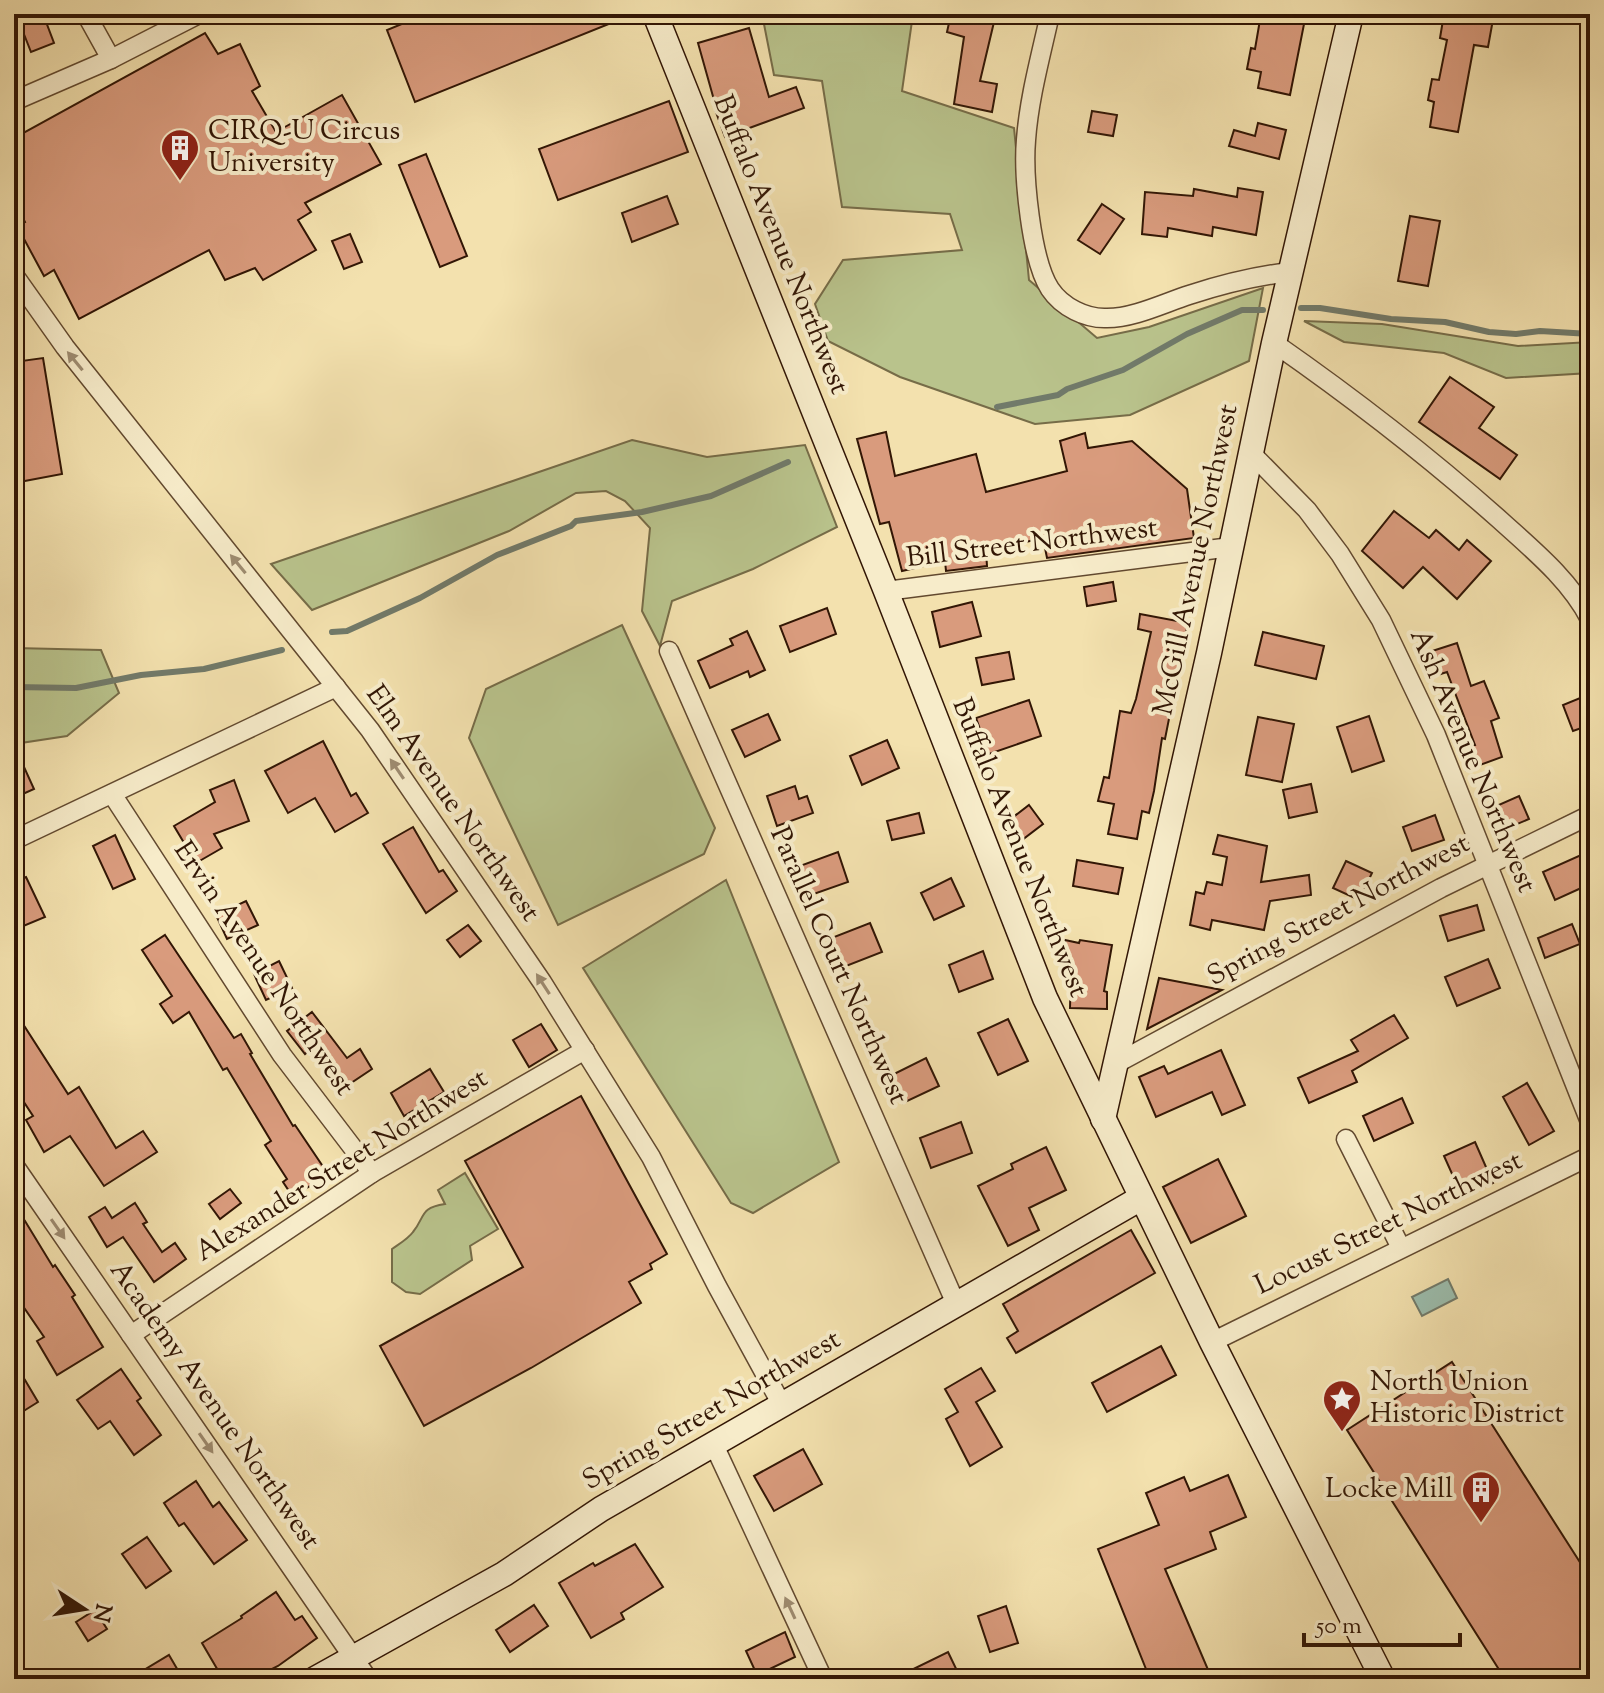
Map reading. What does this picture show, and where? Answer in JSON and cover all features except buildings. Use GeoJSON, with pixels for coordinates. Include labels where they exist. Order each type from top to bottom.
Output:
{"type":"FeatureCollection","features":[{"type":"Feature","properties":{"kind":"street"},"geometry":{"type":"LineString","coordinates":[[86,14],[111,59]]}},
{"type":"Feature","properties":{"kind":"street"},"geometry":{"type":"LineString","coordinates":[[14,101],[111,59],[199,14]]}},
{"type":"Feature","properties":{"kind":"street","name":"Buffalo Avenue Northwest"},"geometry":{"type":"LineString","coordinates":[[655,14],[1045,998],[1212,1342],[1383,1679]]}},
{"type":"Feature","properties":{"kind":"street"},"geometry":{"type":"LineString","coordinates":[[1050,14],[1031,106],[1025,172],[1036,256],[1050,289],[1069,307],[1086,316],[1108,318],[1131,314],[1252,277],[1290,272]]}},
{"type":"Feature","properties":{"kind":"street","name":"McGill Avenue Northwest"},"geometry":{"type":"LineString","coordinates":[[1103,1119],[1274,343],[1351,14]]}},
{"type":"Feature","properties":{"kind":"street","name":"Elm Avenue Northwest"},"geometry":{"type":"LineString","coordinates":[[14,275],[65,347],[370,730],[542,982],[651,1157],[782,1405]]}},
{"type":"Feature","properties":{"kind":"street"},"geometry":{"type":"LineString","coordinates":[[1274,343],[1377,416],[1448,473],[1560,577],[1590,619]]}},
{"type":"Feature","properties":{"kind":"street","name":"Ash Avenue Northwest"},"geometry":{"type":"LineString","coordinates":[[1251,453],[1307,510],[1340,554],[1381,620],[1436,735],[1590,1122]]}},
{"type":"Feature","properties":{"kind":"street","name":"Bill Street Northwest"},"geometry":{"type":"LineString","coordinates":[[886,591],[1231,547]]}},
{"type":"Feature","properties":{"kind":"street","name":"Parallel Court Northwest"},"geometry":{"type":"LineString","coordinates":[[669,651],[956,1304]]}},
{"type":"Feature","properties":{"kind":"street"},"geometry":{"type":"LineString","coordinates":[[14,840],[336,687]]}},
{"type":"Feature","properties":{"kind":"street","name":"Ervin Avenue Northwest"},"geometry":{"type":"LineString","coordinates":[[112,794],[282,1055],[372,1173]]}},
{"type":"Feature","properties":{"kind":"street","name":"Spring Street Northwest"},"geometry":{"type":"LineString","coordinates":[[1117,1063],[1441,888],[1590,815]]}},
{"type":"Feature","properties":{"kind":"street","name":"Alexander Street Northwest"},"geometry":{"type":"LineString","coordinates":[[131,1335],[372,1173],[585,1050]]}},
{"type":"Feature","properties":{"kind":"street"},"geometry":{"type":"LineString","coordinates":[[1346,1139],[1401,1248]]}},
{"type":"Feature","properties":{"kind":"street","name":"Locust Street Northwest"},"geometry":{"type":"LineString","coordinates":[[1212,1342],[1590,1156]]}},
{"type":"Feature","properties":{"kind":"street","name":"Academy Avenue Northwest"},"geometry":{"type":"LineString","coordinates":[[14,1165],[368,1679]]}},
{"type":"Feature","properties":{"kind":"street","name":"Spring Street Northwest"},"geometry":{"type":"LineString","coordinates":[[315,1679],[504,1574],[601,1509],[1141,1198]]}},
{"type":"Feature","properties":{"kind":"street"},"geometry":{"type":"LineString","coordinates":[[714,1445],[823,1679]]}},
{"type":"Feature","properties":{"kind":"green space"},"geometry":{"type":"Polygon","coordinates":[[[762,14],[913,14],[902,91],[1014,128],[1029,280],[1097,338],[1149,327],[1263,288],[1249,361],[1130,415],[1035,424],[900,377],[828,341],[815,304],[843,260],[962,250],[950,214],[842,207],[822,81],[774,75],[762,14]]]}},
{"type":"Feature","properties":{"kind":"green space"},"geometry":{"type":"Polygon","coordinates":[[[1304,321],[1382,324],[1518,346],[1590,342],[1590,373],[1506,378],[1444,353],[1344,342],[1304,321]]]}},
{"type":"Feature","properties":{"kind":"green space"},"geometry":{"type":"Polygon","coordinates":[[[632,440],[707,457],[805,445],[837,527],[753,569],[672,601],[660,646],[642,611],[650,528],[625,501],[606,491],[576,493],[509,531],[312,610],[271,564],[632,440]]]}},
{"type":"Feature","properties":{"kind":"green space"},"geometry":{"type":"Polygon","coordinates":[[[622,625],[715,828],[704,854],[558,925],[469,738],[486,689],[622,625]]]}},
{"type":"Feature","properties":{"kind":"green space"},"geometry":{"type":"Polygon","coordinates":[[[14,648],[101,650],[119,693],[67,736],[14,744],[14,648]]]}},
{"type":"Feature","properties":{"kind":"green space"},"geometry":{"type":"Polygon","coordinates":[[[726,880],[839,1162],[753,1213],[731,1203],[583,968],[726,880]]]}},
{"type":"Feature","properties":{"kind":"green space"},"geometry":{"type":"Polygon","coordinates":[[[465,1173],[498,1229],[470,1246],[472,1260],[420,1294],[406,1292],[392,1282],[392,1249],[411,1235],[427,1210],[445,1204],[438,1190],[465,1173]]]}},
{"type":"Feature","properties":{"kind":"shaded area"},"geometry":{"type":"Polygon","coordinates":[[[1448,1279],[1457,1298],[1422,1316],[1412,1297],[1448,1279]]]}},
{"type":"Feature","properties":{"kind":"waterway"},"geometry":{"type":"LineString","coordinates":[[1301,308],[1445,322],[1489,332],[1590,334]]}},
{"type":"Feature","properties":{"kind":"waterway"},"geometry":{"type":"LineString","coordinates":[[997,407],[1058,395],[1123,370],[1187,334],[1242,310],[1263,310]]}},
{"type":"Feature","properties":{"kind":"waterway"},"geometry":{"type":"LineString","coordinates":[[332,632],[347,631],[420,598],[497,555],[571,526],[576,521],[642,512],[711,496],[788,462]]}},
{"type":"Feature","properties":{"kind":"waterway"},"geometry":{"type":"LineString","coordinates":[[14,687],[76,688],[141,675],[204,669],[282,650]]}},
{"type":"Feature","properties":{"kind":"place","name":"CIRQ-U Circus University"},"geometry":{"type":"Point","coordinates":[180,182]}},
{"type":"Feature","properties":{"kind":"place","name":"North Union Historic District"},"geometry":{"type":"Point","coordinates":[1342,1433]}},
{"type":"Feature","properties":{"kind":"place","name":"Locke Mill"},"geometry":{"type":"Point","coordinates":[1481,1524]}}]}
